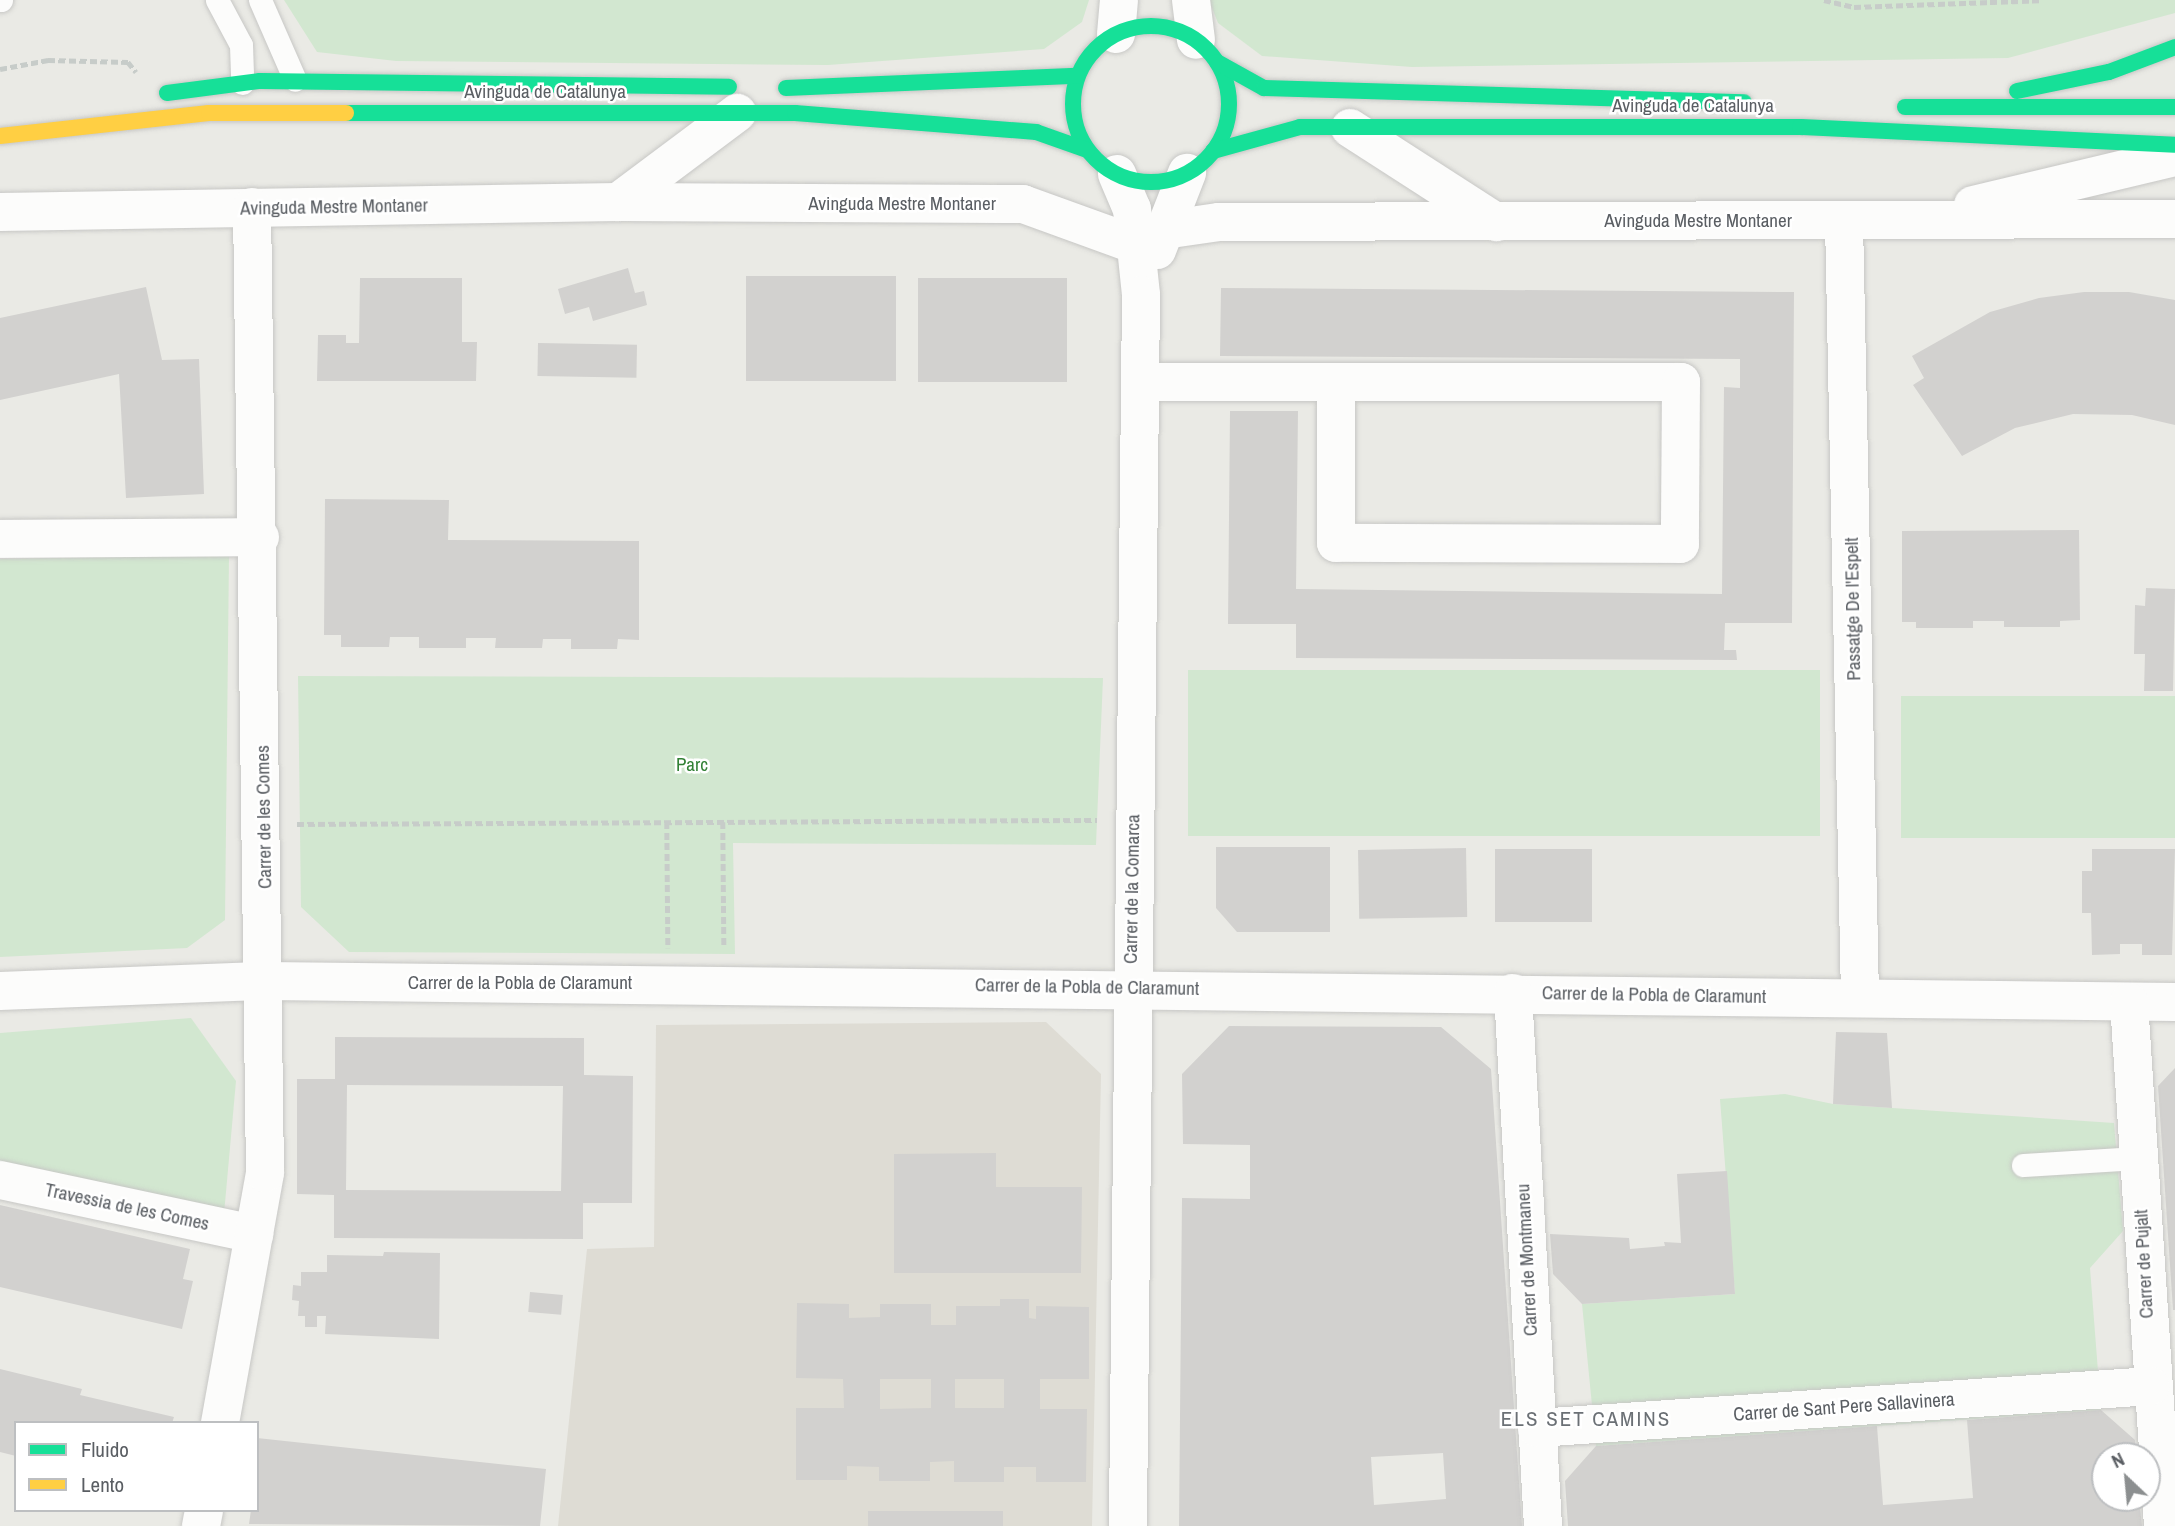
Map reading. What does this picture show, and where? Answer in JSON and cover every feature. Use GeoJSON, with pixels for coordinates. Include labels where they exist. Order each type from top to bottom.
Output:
{"type":"FeatureCollection","features":[{"type":"Feature","properties":{"kind":"street"},"geometry":{"type":"LineString","coordinates":[[1191,0],[1207,51],[1229,106],[1200,162],[1152,181],[1117,174],[1087,150],[1073,114],[1077,76],[1117,17],[1157,26],[1207,51]]}},
{"type":"Feature","properties":{"kind":"street"},"geometry":{"type":"LineString","coordinates":[[1940,108],[2109,72],[2175,47]]}},
{"type":"Feature","properties":{"kind":"street","name":"Avinguda de Catalunya"},"geometry":{"type":"LineString","coordinates":[[1207,51],[1264,88],[1760,102]]}},
{"type":"Feature","properties":{"kind":"street"},"geometry":{"type":"LineString","coordinates":[[770,88],[839,89],[1077,76]]}},
{"type":"Feature","properties":{"kind":"street","name":"Avinguda de Catalunya"},"geometry":{"type":"LineString","coordinates":[[155,94],[242,83],[295,80],[740,100],[795,113],[1036,132],[1087,150]]}},
{"type":"Feature","properties":{"kind":"street","name":"Avinguda de Catalunya"},"geometry":{"type":"LineString","coordinates":[[0,136],[209,113],[740,100]]}},
{"type":"Feature","properties":{"kind":"street"},"geometry":{"type":"LineString","coordinates":[[618,202],[740,100]]}},
{"type":"Feature","properties":{"kind":"street"},"geometry":{"type":"LineString","coordinates":[[1885,106],[2175,107]]}},
{"type":"Feature","properties":{"kind":"street","name":"Avinguda de Catalunya"},"geometry":{"type":"LineString","coordinates":[[1200,162],[1300,127],[1800,127],[2175,145]]}},
{"type":"Feature","properties":{"kind":"street"},"geometry":{"type":"LineString","coordinates":[[1350,128],[1496,222]]}},
{"type":"Feature","properties":{"kind":"street","name":"Avinguda Mestre Montaner"},"geometry":{"type":"LineString","coordinates":[[1900,223],[2175,157]]}},
{"type":"Feature","properties":{"kind":"street","name":"Carrer de la Comarca"},"geometry":{"type":"LineString","coordinates":[[1128,1526],[1131,988],[1141,295],[1150,238],[1200,162]]}},
{"type":"Feature","properties":{"kind":"street","name":"Carrer de la Comarca"},"geometry":{"type":"LineString","coordinates":[[1117,174],[1132,209],[1150,238]]}},
{"type":"Feature","properties":{"kind":"street","name":"Avinguda Mestre Montaner"},"geometry":{"type":"LineString","coordinates":[[0,212],[618,202],[1023,204],[1150,238],[1219,222],[1900,223],[2175,219]]}},
{"type":"Feature","properties":{"kind":"street","name":"Carrer de les Comes"},"geometry":{"type":"LineString","coordinates":[[220,1421],[265,1173],[264,824],[252,207]]}},
{"type":"Feature","properties":{"kind":"street","name":"Avinguda Mestre Montaner"},"geometry":{"type":"LineString","coordinates":[[0,225],[50,213]]}},
{"type":"Feature","properties":{"kind":"street","name":"Passatge De l'Espelt"},"geometry":{"type":"LineString","coordinates":[[1844,221],[1860,997]]}},
{"type":"Feature","properties":{"kind":"street"},"geometry":{"type":"LineString","coordinates":[[1139,382],[1336,382],[1681,382],[1680,544],[1336,543],[1336,382]]}},
{"type":"Feature","properties":{"kind":"street"},"geometry":{"type":"LineString","coordinates":[[0,539],[260,537]]}},
{"type":"Feature","properties":{"kind":"street","name":"Carrer de la Pobla de Claramunt"},"geometry":{"type":"LineString","coordinates":[[0,991],[266,981],[1131,988],[2175,1002]]}},
{"type":"Feature","properties":{"kind":"street","name":"Carrer de Montmaneu"},"geometry":{"type":"LineString","coordinates":[[1513,993],[1544,1526]]}},
{"type":"Feature","properties":{"kind":"street","name":"Carrer de Pujalt"},"geometry":{"type":"LineString","coordinates":[[2129,1002],[2151,1386],[2163,1526]]}},
{"type":"Feature","properties":{"kind":"street","name":"Travessia de les Comes"},"geometry":{"type":"LineString","coordinates":[[0,1180],[254,1234]]}},
{"type":"Feature","properties":{"kind":"street","name":"Carrer de Sant Pere Sallavinera"},"geometry":{"type":"LineString","coordinates":[[1537,1428],[2151,1386]]}},
{"type":"Feature","properties":{"kind":"lane"},"geometry":{"type":"LineString","coordinates":[[217,0],[241,45],[242,83]]}},
{"type":"Feature","properties":{"kind":"lane"},"geometry":{"type":"LineString","coordinates":[[260,0],[295,80]]}},
{"type":"Feature","properties":{"kind":"lane"},"geometry":{"type":"LineString","coordinates":[[2023,1165],[2138,1157]]}},
{"type":"Feature","properties":{"kind":"path"},"geometry":{"type":"LineString","coordinates":[[1824,0],[1854,7],[2041,0]]}},
{"type":"Feature","properties":{"kind":"path"},"geometry":{"type":"LineString","coordinates":[[0,69],[48,60],[128,62],[155,94]]}},
{"type":"Feature","properties":{"kind":"path"},"geometry":{"type":"LineString","coordinates":[[264,824],[1133,820]]}},
{"type":"Feature","properties":{"kind":"path"},"geometry":{"type":"LineString","coordinates":[[667,822],[668,984]]}},
{"type":"Feature","properties":{"kind":"path"},"geometry":{"type":"LineString","coordinates":[[723,822],[724,985]]}},
{"type":"Feature","properties":{"kind":"shaded area"},"geometry":{"type":"Polygon","coordinates":[[[1046,1022],[1101,1074],[1092,1526],[558,1526],[587,1249],[654,1247],[656,1025],[1046,1022]]]}},
{"type":"Feature","properties":{"kind":"green space"},"geometry":{"type":"Polygon","coordinates":[[[284,0],[1089,0],[1082,22],[1044,49],[828,65],[396,61],[317,52],[284,0]]]}},
{"type":"Feature","properties":{"kind":"green space"},"geometry":{"type":"Polygon","coordinates":[[[1209,0],[2175,0],[2175,13],[2008,58],[1412,67],[1262,56],[1218,23],[1209,0]]]}},
{"type":"Feature","properties":{"kind":"green space"},"geometry":{"type":"Polygon","coordinates":[[[229,554],[225,920],[187,948],[0,957],[0,559],[229,554]]]}},
{"type":"Feature","properties":{"kind":"green space"},"geometry":{"type":"Polygon","coordinates":[[[1188,670],[1820,670],[1820,836],[1188,836],[1188,670]]]}},
{"type":"Feature","properties":{"kind":"green space","name":"Parc"},"geometry":{"type":"Polygon","coordinates":[[[298,676],[1103,678],[1096,845],[733,843],[735,954],[349,952],[301,907],[298,676]]]}},
{"type":"Feature","properties":{"kind":"green space"},"geometry":{"type":"Polygon","coordinates":[[[1901,696],[2175,696],[2175,838],[1901,838],[1901,696]]]}},
{"type":"Feature","properties":{"kind":"green space"},"geometry":{"type":"Polygon","coordinates":[[[191,1018],[236,1081],[224,1214],[0,1166],[0,1033],[191,1018]]]}},
{"type":"Feature","properties":{"kind":"green space"},"geometry":{"type":"Polygon","coordinates":[[[1785,1094],[1833,1104],[2114,1123],[2123,1231],[2090,1268],[2101,1410],[1596,1446],[1582,1304],[1735,1294],[1720,1099],[1785,1094]]]}},
{"type":"Feature","properties":{"kind":"building"},"geometry":{"type":"Polygon","coordinates":[[[628,268],[635,293],[644,291],[647,305],[593,321],[589,307],[565,314],[558,289],[628,268]]]}},
{"type":"Feature","properties":{"kind":"building"},"geometry":{"type":"Polygon","coordinates":[[[746,276],[896,276],[896,381],[746,381],[746,276]]]}},
{"type":"Feature","properties":{"kind":"building"},"geometry":{"type":"Polygon","coordinates":[[[360,278],[462,278],[462,342],[477,342],[476,381],[317,381],[318,335],[346,335],[346,343],[359,343],[360,278]]]}},
{"type":"Feature","properties":{"kind":"building"},"geometry":{"type":"Polygon","coordinates":[[[918,278],[1067,278],[1067,382],[918,382],[918,278]]]}},
{"type":"Feature","properties":{"kind":"building"},"geometry":{"type":"Polygon","coordinates":[[[146,287],[162,360],[199,359],[204,494],[126,498],[119,374],[0,400],[0,318],[146,287]]]}},
{"type":"Feature","properties":{"kind":"building"},"geometry":{"type":"Polygon","coordinates":[[[1221,288],[1794,292],[1792,623],[1725,623],[1724,650],[1736,650],[1737,660],[1296,658],[1296,624],[1228,624],[1230,411],[1298,411],[1296,589],[1722,594],[1724,387],[1740,388],[1740,359],[1220,356],[1221,288]]]}},
{"type":"Feature","properties":{"kind":"building"},"geometry":{"type":"Polygon","coordinates":[[[2084,292],[2129,292],[2175,300],[2175,425],[2132,415],[2073,414],[2015,428],[1962,456],[1913,385],[1924,378],[1912,356],[1990,312],[2039,298],[2084,292]]]}},
{"type":"Feature","properties":{"kind":"building"},"geometry":{"type":"Polygon","coordinates":[[[538,343],[637,345],[636,378],[537,376],[538,343]]]}},
{"type":"Feature","properties":{"kind":"building"},"geometry":{"type":"Polygon","coordinates":[[[325,499],[449,500],[448,540],[639,541],[639,640],[618,639],[617,649],[571,649],[571,639],[543,639],[542,648],[495,648],[496,638],[466,638],[466,648],[419,648],[419,637],[390,637],[389,647],[341,647],[341,635],[324,635],[325,499]]]}},
{"type":"Feature","properties":{"kind":"building"},"geometry":{"type":"Polygon","coordinates":[[[2079,530],[2080,620],[2060,621],[2060,627],[2004,627],[2004,621],[1973,621],[1973,628],[1916,628],[1916,622],[1902,622],[1902,531],[2079,530]]]}},
{"type":"Feature","properties":{"kind":"building"},"geometry":{"type":"Polygon","coordinates":[[[2146,588],[2175,589],[2173,691],[2144,691],[2145,654],[2134,654],[2135,605],[2145,606],[2146,588]]]}},
{"type":"Feature","properties":{"kind":"building"},"geometry":{"type":"Polygon","coordinates":[[[1216,847],[1330,847],[1330,932],[1237,932],[1216,908],[1216,847]]]}},
{"type":"Feature","properties":{"kind":"building"},"geometry":{"type":"Polygon","coordinates":[[[1466,848],[1467,917],[1359,919],[1358,850],[1466,848]]]}},
{"type":"Feature","properties":{"kind":"building"},"geometry":{"type":"Polygon","coordinates":[[[1495,849],[1592,849],[1592,922],[1495,922],[1495,849]]]}},
{"type":"Feature","properties":{"kind":"building"},"geometry":{"type":"Polygon","coordinates":[[[2092,849],[2175,849],[2172,955],[2142,955],[2142,944],[2120,944],[2120,954],[2092,955],[2091,913],[2082,913],[2082,871],[2092,871],[2092,849]]]}},
{"type":"Feature","properties":{"kind":"building"},"geometry":{"type":"Polygon","coordinates":[[[1229,1026],[1441,1027],[1491,1069],[1522,1526],[1179,1526],[1182,1198],[1250,1199],[1250,1145],[1183,1144],[1182,1074],[1229,1026]],[[1443,1453],[1371,1457],[1374,1505],[1446,1499],[1443,1453]]]}},
{"type":"Feature","properties":{"kind":"building"},"geometry":{"type":"Polygon","coordinates":[[[1836,1032],[1887,1033],[1892,1108],[1833,1104],[1836,1032]]]}},
{"type":"Feature","properties":{"kind":"building"},"geometry":{"type":"Polygon","coordinates":[[[335,1037],[584,1038],[584,1075],[633,1076],[632,1203],[583,1203],[583,1239],[334,1238],[334,1195],[297,1194],[297,1079],[335,1079],[335,1037]],[[347,1085],[346,1190],[561,1191],[563,1086],[347,1085]]]}},
{"type":"Feature","properties":{"kind":"building"},"geometry":{"type":"Polygon","coordinates":[[[2175,1068],[2175,1310],[2173,1310],[2158,1086],[2175,1068]]]}},
{"type":"Feature","properties":{"kind":"building"},"geometry":{"type":"Polygon","coordinates":[[[996,1153],[996,1187],[1082,1187],[1081,1273],[894,1273],[894,1154],[996,1153]]]}},
{"type":"Feature","properties":{"kind":"building"},"geometry":{"type":"Polygon","coordinates":[[[1727,1171],[1735,1294],[1582,1304],[1553,1274],[1550,1234],[1629,1238],[1630,1249],[1665,1246],[1664,1242],[1681,1243],[1677,1174],[1727,1171]]]}},
{"type":"Feature","properties":{"kind":"building"},"geometry":{"type":"Polygon","coordinates":[[[0,1205],[190,1249],[183,1279],[193,1281],[182,1329],[0,1287],[0,1205]]]}},
{"type":"Feature","properties":{"kind":"building"},"geometry":{"type":"Polygon","coordinates":[[[384,1252],[440,1253],[439,1339],[325,1334],[326,1316],[317,1316],[317,1327],[305,1327],[305,1316],[298,1316],[299,1301],[292,1300],[293,1285],[301,1286],[301,1272],[327,1272],[327,1255],[383,1256],[384,1252]]]}},
{"type":"Feature","properties":{"kind":"building"},"geometry":{"type":"Polygon","coordinates":[[[530,1292],[563,1295],[561,1315],[528,1312],[530,1292]]]}},
{"type":"Feature","properties":{"kind":"building"},"geometry":{"type":"Polygon","coordinates":[[[1000,1299],[1029,1299],[1029,1318],[1036,1319],[1036,1306],[1089,1307],[1089,1379],[1040,1379],[1040,1409],[1087,1409],[1086,1482],[1036,1482],[1036,1467],[1004,1467],[1004,1482],[954,1482],[954,1461],[930,1462],[930,1481],[879,1481],[879,1467],[847,1466],[847,1480],[796,1480],[796,1408],[844,1408],[843,1379],[796,1378],[797,1303],[849,1304],[849,1318],[880,1317],[880,1304],[931,1304],[931,1325],[956,1325],[956,1306],[1000,1306],[1000,1299]],[[880,1379],[880,1409],[931,1408],[931,1379],[880,1379]],[[955,1379],[955,1408],[1004,1408],[1004,1379],[955,1379]]]}},
{"type":"Feature","properties":{"kind":"building"},"geometry":{"type":"Polygon","coordinates":[[[0,1369],[82,1389],[80,1395],[174,1417],[173,1421],[14,1421],[14,1456],[0,1452],[0,1369]]]}},
{"type":"Feature","properties":{"kind":"building"},"geometry":{"type":"Polygon","coordinates":[[[2101,1410],[2135,1442],[2091,1442],[2091,1512],[2140,1512],[2142,1526],[1568,1526],[1565,1481],[1596,1446],[1877,1426],[1883,1505],[1973,1498],[1967,1420],[2101,1410]]]}},
{"type":"Feature","properties":{"kind":"building"},"geometry":{"type":"Polygon","coordinates":[[[259,1438],[546,1469],[540,1526],[249,1524],[251,1512],[259,1512],[259,1438]]]}},
{"type":"Feature","properties":{"kind":"building"},"geometry":{"type":"Polygon","coordinates":[[[868,1511],[1003,1511],[1003,1526],[868,1526],[868,1511]]]}},
{"type":"Feature","properties":{"kind":"traffic: fast"},"geometry":{"type":"LineString","coordinates":[[1151,26],[1181,32],[1206,49],[1223,74],[1229,104],[1223,134],[1206,159],[1181,176],[1151,182],[1121,176],[1096,159],[1079,134],[1073,104],[1079,74],[1096,49],[1121,32],[1151,26]]}},
{"type":"Feature","properties":{"kind":"traffic: fast"},"geometry":{"type":"LineString","coordinates":[[2017,91],[2109,72],[2175,47]]}},
{"type":"Feature","properties":{"kind":"traffic: fast"},"geometry":{"type":"LineString","coordinates":[[1217,62],[1264,88],[1744,102]]}},
{"type":"Feature","properties":{"kind":"traffic: fast"},"geometry":{"type":"LineString","coordinates":[[786,88],[1077,76]]}},
{"type":"Feature","properties":{"kind":"traffic: fast"},"geometry":{"type":"LineString","coordinates":[[167,93],[260,81],[729,87]]}},
{"type":"Feature","properties":{"kind":"traffic: fast"},"geometry":{"type":"LineString","coordinates":[[1905,107],[2175,107]]}},
{"type":"Feature","properties":{"kind":"traffic: fast"},"geometry":{"type":"LineString","coordinates":[[346,113],[795,113],[1036,132],[1087,150]]}},
{"type":"Feature","properties":{"kind":"traffic: fast"},"geometry":{"type":"LineString","coordinates":[[1213,151],[1300,127],[1800,127],[2175,145]]}},
{"type":"Feature","properties":{"kind":"traffic: slow"},"geometry":{"type":"LineString","coordinates":[[0,136],[209,113],[346,113]]}},
{"type":"Feature","properties":{"kind":"district","name":"ELS SET CAMINS"},"geometry":{"type":"Point","coordinates":[1586,1419]}}]}
